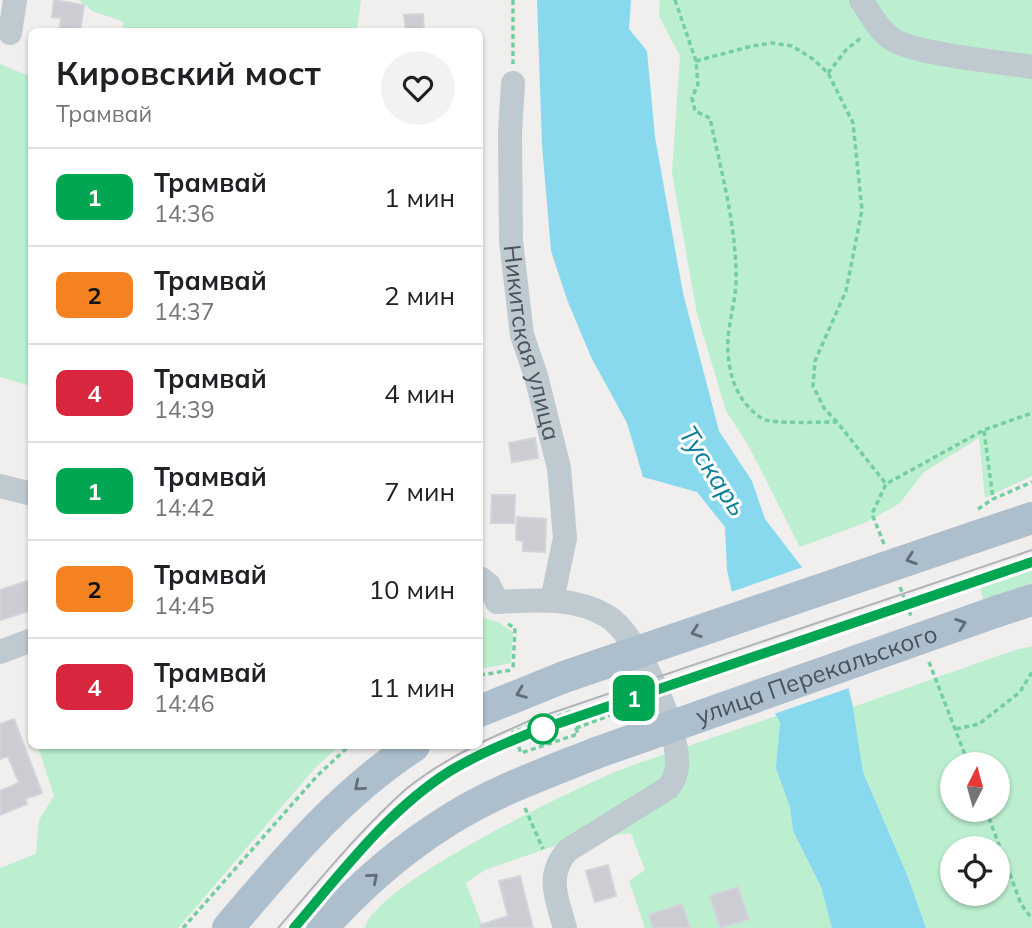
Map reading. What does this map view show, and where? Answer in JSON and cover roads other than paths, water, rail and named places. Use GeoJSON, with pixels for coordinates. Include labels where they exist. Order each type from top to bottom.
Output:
{"type":"FeatureCollection","features":[{"type":"Feature","properties":{"kind":"main road"},"geometry":{"type":"LineString","coordinates":[[483,710],[972,525],[1032,518]]}},
{"type":"Feature","properties":{"kind":"main road","name":"улица Перекальского"},"geometry":{"type":"LineString","coordinates":[[324,927],[369,881],[425,836],[451,818],[520,783],[596,753],[1032,600]]}},
{"type":"Feature","properties":{"kind":"main road"},"geometry":{"type":"LineString","coordinates":[[228,928],[301,842],[351,792],[384,765],[409,749]]}},
{"type":"Feature","properties":{"kind":"street"},"geometry":{"type":"LineString","coordinates":[[10,33],[15,0]]}},
{"type":"Feature","properties":{"kind":"street"},"geometry":{"type":"LineString","coordinates":[[862,0],[891,39],[914,48],[1032,67]]}},
{"type":"Feature","properties":{"kind":"street","name":"Никитская улица"},"geometry":{"type":"LineString","coordinates":[[513,83],[510,133],[511,228],[522,335],[536,376],[559,468],[565,538],[552,600]]}},
{"type":"Feature","properties":{"kind":"street"},"geometry":{"type":"LineString","coordinates":[[0,486],[28,493]]}},
{"type":"Feature","properties":{"kind":"street"},"geometry":{"type":"LineString","coordinates":[[483,580],[489,585],[494,612],[552,600],[582,605],[607,616],[619,625],[650,673],[665,708],[677,760],[676,778],[668,788],[568,850],[559,860],[554,874],[555,894],[565,928]]}},
{"type":"Feature","properties":{"kind":"street"},"geometry":{"type":"LineString","coordinates":[[0,652],[28,642]]}},
{"type":"Feature","properties":{"kind":"water","name":"Тускарь"},"geometry":{"type":"Polygon","coordinates":[[[537,0],[631,0],[629,29],[647,51],[655,137],[683,293],[719,431],[752,481],[765,519],[808,575],[838,643],[853,707],[863,772],[908,877],[926,928],[832,928],[821,887],[793,831],[790,807],[776,768],[780,723],[746,657],[727,570],[725,527],[697,492],[643,477],[627,423],[591,357],[568,302],[551,251],[542,145],[537,0]]]}},
{"type":"Feature","properties":{"kind":"tram line"},"geometry":{"type":"LineString","coordinates":[[483,742],[531,720],[1032,550]]}},
{"type":"Feature","properties":{"kind":"tram line"},"geometry":{"type":"LineString","coordinates":[[294,928],[386,823],[427,787],[470,760],[533,732],[1032,562]]}},
{"type":"Feature","properties":{"kind":"tram line","name":"1"},"geometry":{"type":"LineString","coordinates":[[294,928],[377,834],[415,797],[450,771],[489,750],[533,732],[1032,562]]}},
{"type":"Feature","properties":{"kind":"tram line"},"geometry":{"type":"LineString","coordinates":[[278,928],[356,839],[406,789],[469,749]]}}]}
